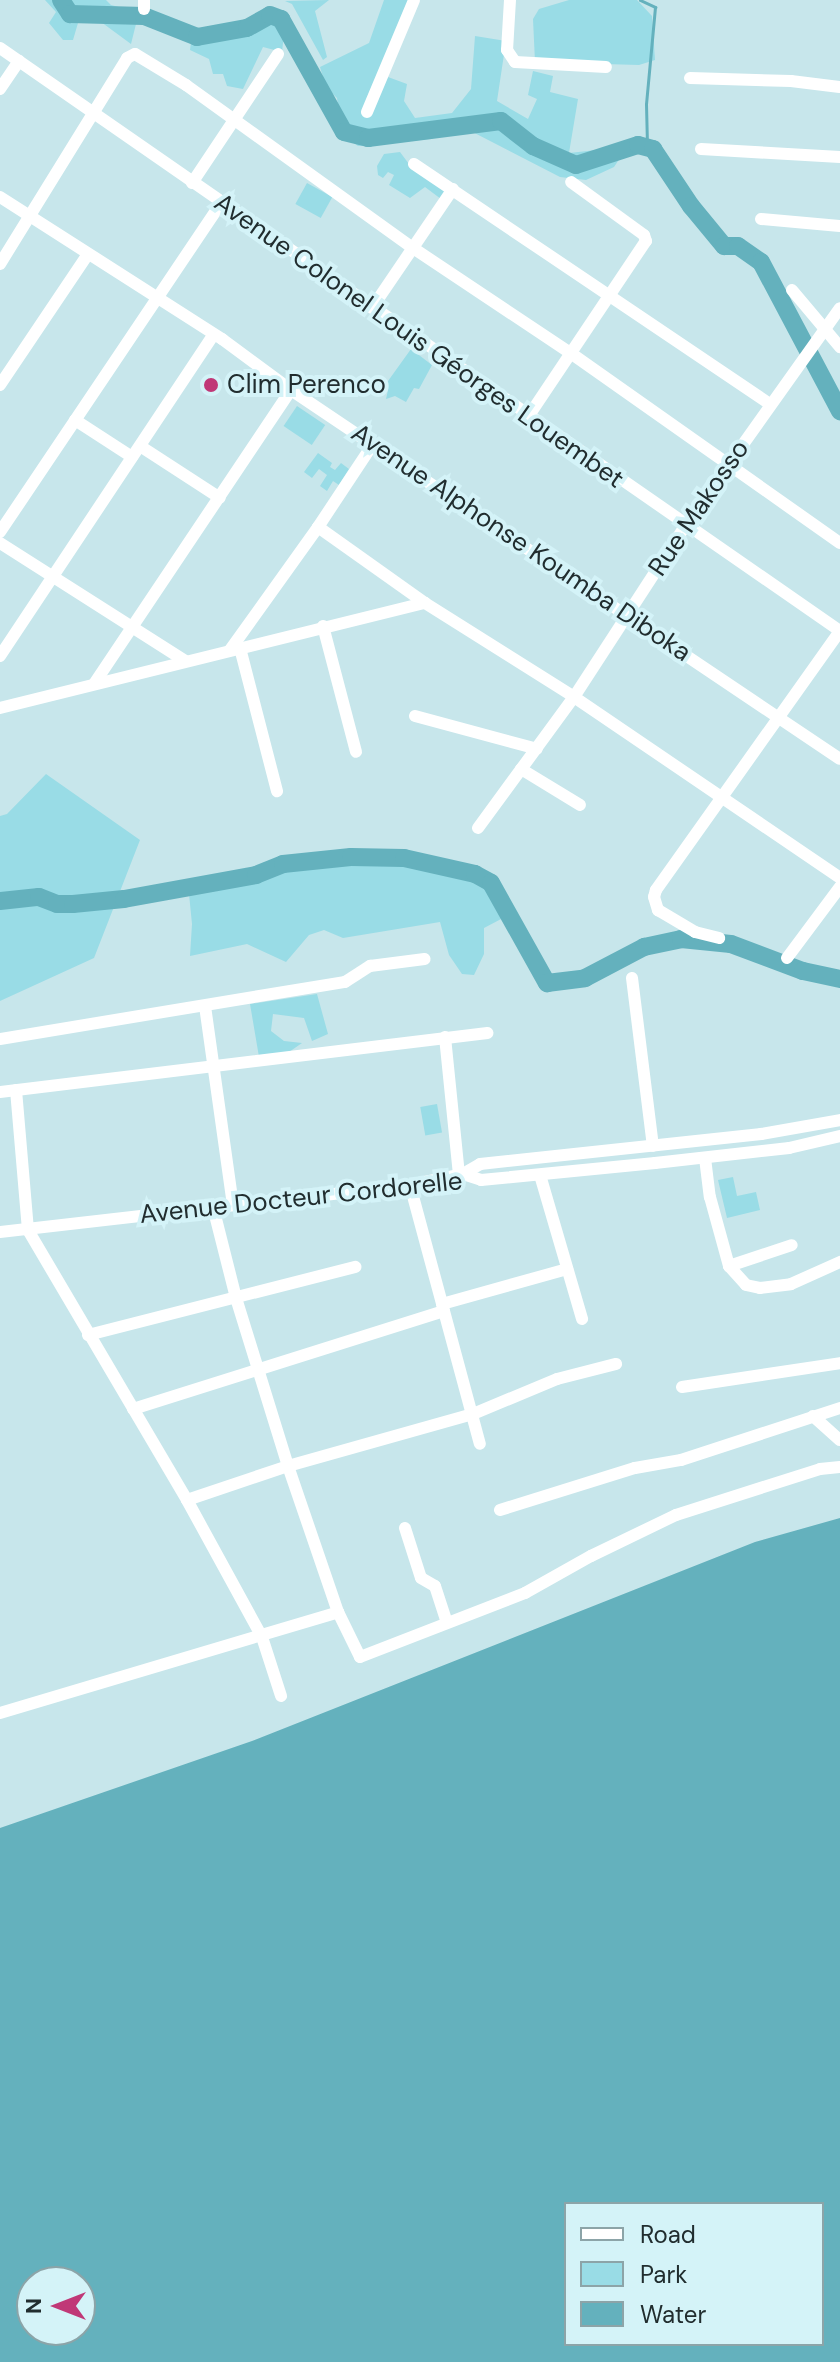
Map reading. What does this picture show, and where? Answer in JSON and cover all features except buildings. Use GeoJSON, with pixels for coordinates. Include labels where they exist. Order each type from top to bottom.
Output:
{"type":"FeatureCollection","features":[{"type":"Feature","properties":{"kind":"street"},"geometry":{"type":"LineString","coordinates":[[367,112],[414,0]]}},
{"type":"Feature","properties":{"kind":"street"},"geometry":{"type":"LineString","coordinates":[[510,0],[507,50],[515,62],[606,67]]}},
{"type":"Feature","properties":{"kind":"street","name":"Avenue Colonel Louis Géorges Louembet"},"geometry":{"type":"LineString","coordinates":[[0,48],[840,631]]}},
{"type":"Feature","properties":{"kind":"street"},"geometry":{"type":"LineString","coordinates":[[0,264],[127,58],[135,54],[186,85],[413,248],[572,354],[840,543]]}},
{"type":"Feature","properties":{"kind":"street"},"geometry":{"type":"LineString","coordinates":[[192,183],[278,54]]}},
{"type":"Feature","properties":{"kind":"street"},"geometry":{"type":"LineString","coordinates":[[0,89],[19,61]]}},
{"type":"Feature","properties":{"kind":"street"},"geometry":{"type":"LineString","coordinates":[[690,78],[791,81],[840,87]]}},
{"type":"Feature","properties":{"kind":"street"},"geometry":{"type":"LineString","coordinates":[[701,149],[840,157]]}},
{"type":"Feature","properties":{"kind":"street"},"geometry":{"type":"LineString","coordinates":[[414,164],[770,404]]}},
{"type":"Feature","properties":{"kind":"street"},"geometry":{"type":"LineString","coordinates":[[528,417],[646,241],[644,235],[571,182]]}},
{"type":"Feature","properties":{"kind":"street"},"geometry":{"type":"LineString","coordinates":[[372,308],[453,189]]}},
{"type":"Feature","properties":{"kind":"street","name":"Avenue Alphonse Koumba Diboka"},"geometry":{"type":"LineString","coordinates":[[0,197],[157,297],[840,759]]}},
{"type":"Feature","properties":{"kind":"street"},"geometry":{"type":"LineString","coordinates":[[0,532],[221,203]]}},
{"type":"Feature","properties":{"kind":"street"},"geometry":{"type":"LineString","coordinates":[[761,219],[840,226]]}},
{"type":"Feature","properties":{"kind":"street"},"geometry":{"type":"LineString","coordinates":[[0,385],[4,369],[88,254]]}},
{"type":"Feature","properties":{"kind":"street"},"geometry":{"type":"LineString","coordinates":[[792,290],[840,347]]}},
{"type":"Feature","properties":{"kind":"street","name":"Rue Makosso"},"geometry":{"type":"LineString","coordinates":[[478,828],[574,697],[685,526],[840,308]]}},
{"type":"Feature","properties":{"kind":"street"},"geometry":{"type":"LineString","coordinates":[[0,656],[213,335]]}},
{"type":"Feature","properties":{"kind":"street"},"geometry":{"type":"LineString","coordinates":[[94,684],[291,390]]}},
{"type":"Feature","properties":{"kind":"street"},"geometry":{"type":"LineString","coordinates":[[75,420],[220,498]]}},
{"type":"Feature","properties":{"kind":"street"},"geometry":{"type":"LineString","coordinates":[[235,649],[373,444]]}},
{"type":"Feature","properties":{"kind":"street"},"geometry":{"type":"LineString","coordinates":[[318,527],[425,603],[724,796],[840,878]]}},
{"type":"Feature","properties":{"kind":"street"},"geometry":{"type":"LineString","coordinates":[[0,543],[185,661]]}},
{"type":"Feature","properties":{"kind":"street"},"geometry":{"type":"LineString","coordinates":[[0,708],[425,603]]}},
{"type":"Feature","properties":{"kind":"street"},"geometry":{"type":"LineString","coordinates":[[323,626],[356,752]]}},
{"type":"Feature","properties":{"kind":"street"},"geometry":{"type":"LineString","coordinates":[[719,938],[695,932],[658,910],[654,897],[661,881],[782,717],[840,631]]}},
{"type":"Feature","properties":{"kind":"street"},"geometry":{"type":"LineString","coordinates":[[235,649],[277,791]]}},
{"type":"Feature","properties":{"kind":"street"},"geometry":{"type":"LineString","coordinates":[[415,716],[537,749]]}},
{"type":"Feature","properties":{"kind":"street"},"geometry":{"type":"LineString","coordinates":[[521,769],[580,805]]}},
{"type":"Feature","properties":{"kind":"street"},"geometry":{"type":"LineString","coordinates":[[787,958],[840,887]]}},
{"type":"Feature","properties":{"kind":"street"},"geometry":{"type":"LineString","coordinates":[[0,1039],[345,982],[370,966],[383,962],[425,959]]}},
{"type":"Feature","properties":{"kind":"street"},"geometry":{"type":"LineString","coordinates":[[632,978],[653,1146]]}},
{"type":"Feature","properties":{"kind":"street"},"geometry":{"type":"LineString","coordinates":[[205,1006],[233,1204]]}},
{"type":"Feature","properties":{"kind":"street"},"geometry":{"type":"LineString","coordinates":[[0,1092],[487,1033]]}},
{"type":"Feature","properties":{"kind":"street"},"geometry":{"type":"LineString","coordinates":[[445,1037],[461,1175],[480,1164],[787,1130],[840,1120]]}},
{"type":"Feature","properties":{"kind":"street"},"geometry":{"type":"LineString","coordinates":[[16,1090],[28,1230],[187,1500],[262,1637],[281,1696]]}},
{"type":"Feature","properties":{"kind":"street","name":"Avenue Docteur Cordorelle"},"geometry":{"type":"LineString","coordinates":[[0,1232],[410,1185],[461,1175],[481,1180],[705,1158],[789,1148],[840,1137]]}},
{"type":"Feature","properties":{"kind":"street"},"geometry":{"type":"LineString","coordinates":[[705,1158],[710,1197],[729,1266],[746,1285],[760,1288],[805,1280],[840,1262]]}},
{"type":"Feature","properties":{"kind":"street"},"geometry":{"type":"LineString","coordinates":[[540,1175],[582,1319]]}},
{"type":"Feature","properties":{"kind":"street"},"geometry":{"type":"LineString","coordinates":[[410,1185],[480,1444]]}},
{"type":"Feature","properties":{"kind":"street"},"geometry":{"type":"LineString","coordinates":[[213,1207],[257,1371],[288,1466],[338,1612],[360,1657],[525,1593],[591,1556],[676,1515],[820,1469],[840,1467]]}},
{"type":"Feature","properties":{"kind":"street"},"geometry":{"type":"LineString","coordinates":[[729,1266],[792,1245]]}},
{"type":"Feature","properties":{"kind":"street"},"geometry":{"type":"LineString","coordinates":[[88,1335],[355,1267]]}},
{"type":"Feature","properties":{"kind":"street"},"geometry":{"type":"LineString","coordinates":[[133,1409],[567,1269]]}},
{"type":"Feature","properties":{"kind":"street"},"geometry":{"type":"LineString","coordinates":[[682,1387],[840,1363]]}},
{"type":"Feature","properties":{"kind":"street"},"geometry":{"type":"LineString","coordinates":[[187,1500],[288,1466],[473,1414],[557,1379],[616,1364]]}},
{"type":"Feature","properties":{"kind":"street"},"geometry":{"type":"LineString","coordinates":[[500,1510],[635,1468],[697,1456],[840,1408]]}},
{"type":"Feature","properties":{"kind":"street"},"geometry":{"type":"LineString","coordinates":[[813,1416],[840,1440]]}},
{"type":"Feature","properties":{"kind":"street"},"geometry":{"type":"LineString","coordinates":[[405,1528],[421,1578],[435,1586],[447,1622]]}},
{"type":"Feature","properties":{"kind":"street"},"geometry":{"type":"LineString","coordinates":[[0,1713],[338,1612]]}},
{"type":"Feature","properties":{"kind":"green space"},"geometry":{"type":"Polygon","coordinates":[[[45,0],[106,0],[111,5],[139,12],[131,44],[97,19],[89,18],[78,23],[73,40],[63,40],[49,23],[56,12],[45,0]]]}},
{"type":"Feature","properties":{"kind":"green space"},"geometry":{"type":"Polygon","coordinates":[[[329,0],[315,11],[327,57],[323,60],[292,4],[285,1],[329,0]]]}},
{"type":"Feature","properties":{"kind":"green space"},"geometry":{"type":"Polygon","coordinates":[[[384,0],[410,0],[388,77],[407,84],[404,101],[415,118],[452,113],[471,89],[475,36],[506,41],[497,101],[528,119],[537,99],[528,95],[533,71],[553,76],[550,92],[578,99],[569,153],[615,148],[622,155],[614,167],[586,180],[560,177],[461,126],[431,139],[358,146],[342,134],[337,98],[326,87],[320,67],[369,43],[384,0]]]}},
{"type":"Feature","properties":{"kind":"green space"},"geometry":{"type":"Polygon","coordinates":[[[569,0],[637,0],[652,16],[655,60],[639,65],[535,62],[533,19],[539,9],[569,0]]]}},
{"type":"Feature","properties":{"kind":"green space"},"geometry":{"type":"Polygon","coordinates":[[[267,19],[284,34],[282,52],[263,47],[243,89],[227,86],[223,74],[213,74],[209,59],[190,50],[191,42],[242,35],[267,19]]]}},
{"type":"Feature","properties":{"kind":"green space"},"geometry":{"type":"Polygon","coordinates":[[[400,152],[409,164],[447,189],[441,199],[425,187],[410,198],[389,185],[394,175],[388,172],[383,178],[378,175],[377,166],[384,154],[400,152]]]}},
{"type":"Feature","properties":{"kind":"green space"},"geometry":{"type":"Polygon","coordinates":[[[307,183],[332,197],[321,218],[295,204],[307,183]]]}},
{"type":"Feature","properties":{"kind":"green space"},"geometry":{"type":"Polygon","coordinates":[[[411,349],[432,365],[419,389],[414,388],[406,402],[395,396],[386,399],[388,390],[383,388],[411,349]]]}},
{"type":"Feature","properties":{"kind":"green space"},"geometry":{"type":"Polygon","coordinates":[[[297,406],[325,425],[312,445],[284,426],[297,406]]]}},
{"type":"Feature","properties":{"kind":"green space"},"geometry":{"type":"Polygon","coordinates":[[[318,453],[332,463],[330,467],[335,470],[341,463],[349,469],[339,485],[333,481],[327,491],[320,486],[327,475],[319,469],[312,478],[304,472],[318,453]]]}},
{"type":"Feature","properties":{"kind":"green space"},"geometry":{"type":"Polygon","coordinates":[[[46,774],[140,840],[94,958],[0,1001],[0,816],[7,814],[46,774]]]}},
{"type":"Feature","properties":{"kind":"green space"},"geometry":{"type":"Polygon","coordinates":[[[385,862],[480,881],[501,907],[503,918],[484,928],[484,954],[474,975],[462,974],[449,955],[440,922],[343,938],[324,930],[309,935],[286,962],[247,944],[190,956],[192,924],[189,894],[311,865],[385,862]]]}},
{"type":"Feature","properties":{"kind":"green space"},"geometry":{"type":"Polygon","coordinates":[[[317,994],[328,1034],[312,1041],[304,1018],[273,1014],[271,1031],[284,1041],[302,1043],[289,1052],[259,1057],[250,1004],[317,994]]]}},
{"type":"Feature","properties":{"kind":"green space"},"geometry":{"type":"Polygon","coordinates":[[[437,1104],[442,1133],[425,1136],[420,1107],[437,1104]]]}},
{"type":"Feature","properties":{"kind":"green space"},"geometry":{"type":"Polygon","coordinates":[[[733,1177],[737,1196],[756,1192],[760,1210],[727,1218],[718,1180],[733,1177]]]}},
{"type":"Feature","properties":{"kind":"water"},"geometry":{"type":"Polygon","coordinates":[[[840,1518],[840,2362],[0,2362],[0,1828],[252,1741],[755,1542],[840,1518]]]}},
{"type":"Feature","properties":{"kind":"waterway"},"geometry":{"type":"LineString","coordinates":[[61,0],[70,14],[144,16],[197,37],[247,28],[270,15],[281,19],[344,132],[368,138],[501,121],[533,146],[576,165],[638,145],[653,149],[691,206],[724,246],[738,246],[761,262],[840,411]]}},
{"type":"Feature","properties":{"kind":"waterway"},"geometry":{"type":"LineString","coordinates":[[640,0],[655,7],[646,104],[647,144],[653,149]]}},
{"type":"Feature","properties":{"kind":"waterway"},"geometry":{"type":"LineString","coordinates":[[0,901],[39,897],[57,904],[73,904],[124,899],[256,875],[283,864],[351,857],[404,858],[475,874],[491,883],[547,983],[585,978],[644,947],[681,939],[731,944],[803,971],[840,979]]}},
{"type":"Feature","properties":{"kind":"place","name":"Clim Perenco"},"geometry":{"type":"Point","coordinates":[211,385]}}]}
